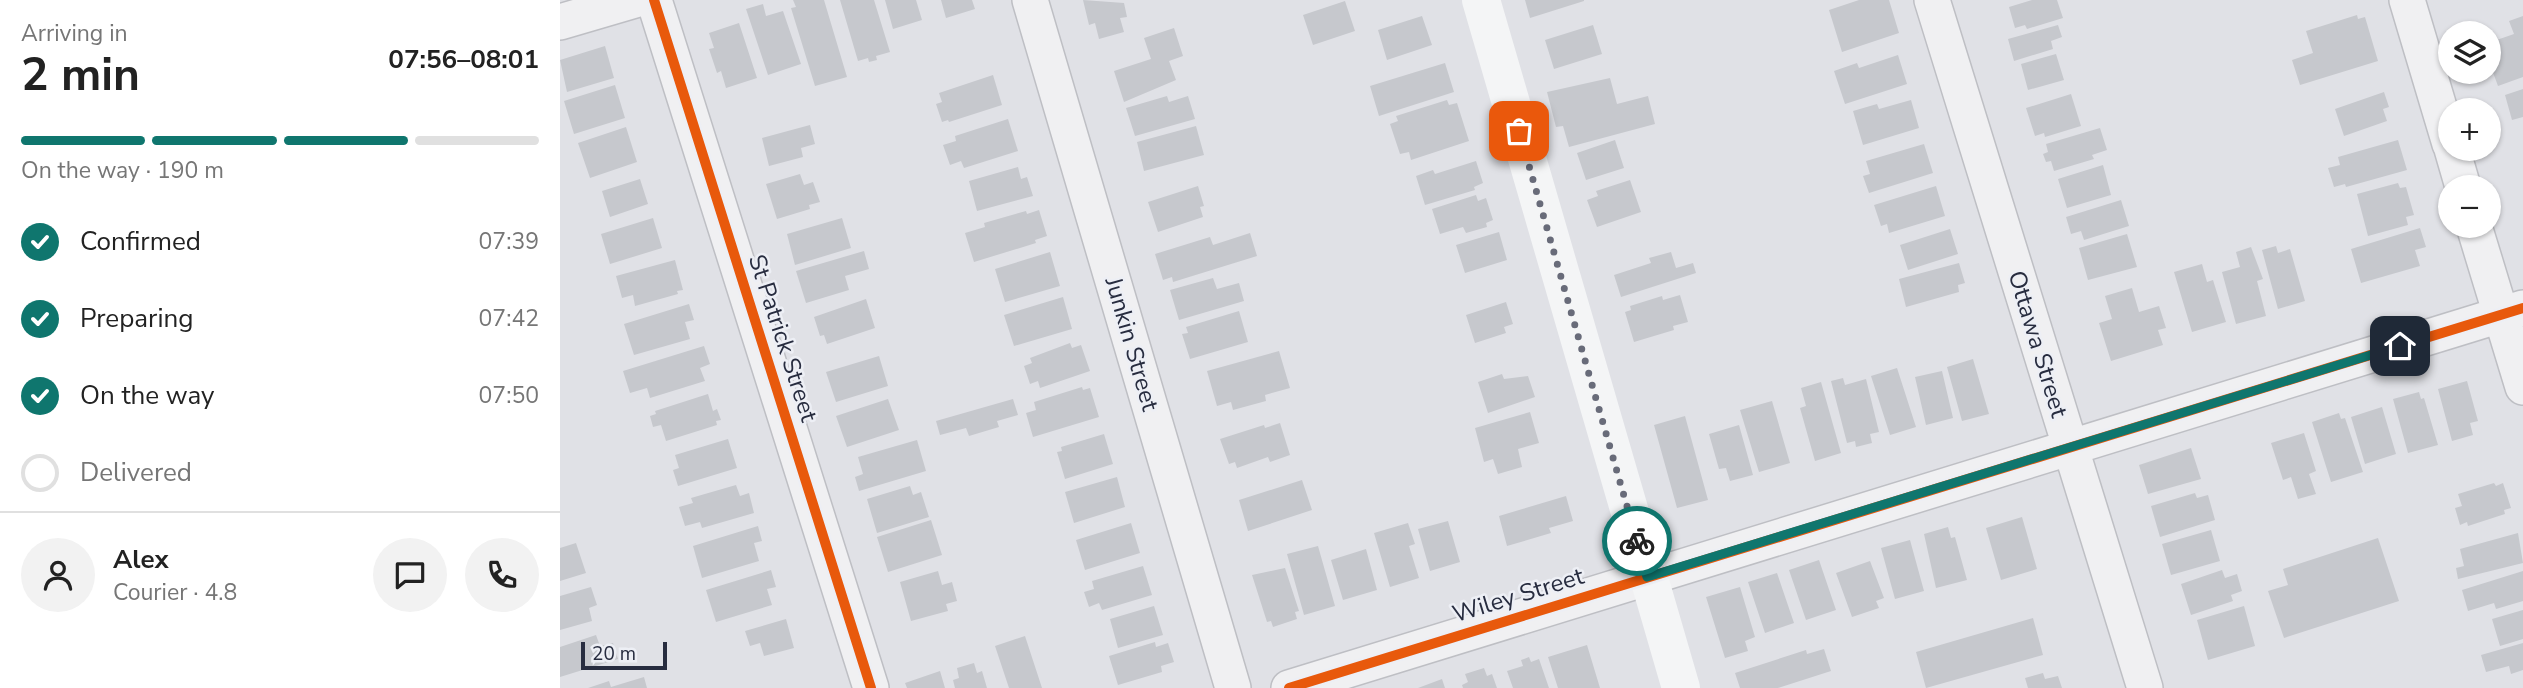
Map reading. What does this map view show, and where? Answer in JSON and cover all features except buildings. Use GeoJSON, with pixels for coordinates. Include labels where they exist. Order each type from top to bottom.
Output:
{"type":"FeatureCollection","features":[{"type":"Feature","properties":{"kind":"street"},"geometry":{"type":"LineString","coordinates":[[560,22],[635,0]]}},
{"type":"Feature","properties":{"kind":"street","name":"St Patrick Street"},"geometry":{"type":"LineString","coordinates":[[654,0],[871,688]]}},
{"type":"Feature","properties":{"kind":"street","name":"Junkin Street"},"geometry":{"type":"LineString","coordinates":[[1031,0],[1233,688]]}},
{"type":"Feature","properties":{"kind":"street"},"geometry":{"type":"LineString","coordinates":[[1481,0],[1681,688]]}},
{"type":"Feature","properties":{"kind":"street","name":"Ottawa Street"},"geometry":{"type":"LineString","coordinates":[[1932,0],[2145,688]]}},
{"type":"Feature","properties":{"kind":"street"},"geometry":{"type":"LineString","coordinates":[[2407,0],[2438,104]]}},
{"type":"Feature","properties":{"kind":"street"},"geometry":{"type":"LineString","coordinates":[[2479,238],[2512,312],[2523,387]]}},
{"type":"Feature","properties":{"kind":"street","name":"Wiley Street"},"geometry":{"type":"LineString","coordinates":[[1289,688],[2512,312]]}},
{"type":"Feature","properties":{"kind":"cycle path"},"geometry":{"type":"LineString","coordinates":[[654,0],[871,688]]}},
{"type":"Feature","properties":{"kind":"cycle path"},"geometry":{"type":"LineString","coordinates":[[1289,688],[2523,308]]}},
{"type":"Feature","properties":{"kind":"way so far"},"geometry":{"type":"LineString","coordinates":[[1519,131],[1637,541]]}},
{"type":"Feature","properties":{"kind":"route"},"geometry":{"type":"LineString","coordinates":[[1637,541],[1647,577],[2400,346]]}}]}
